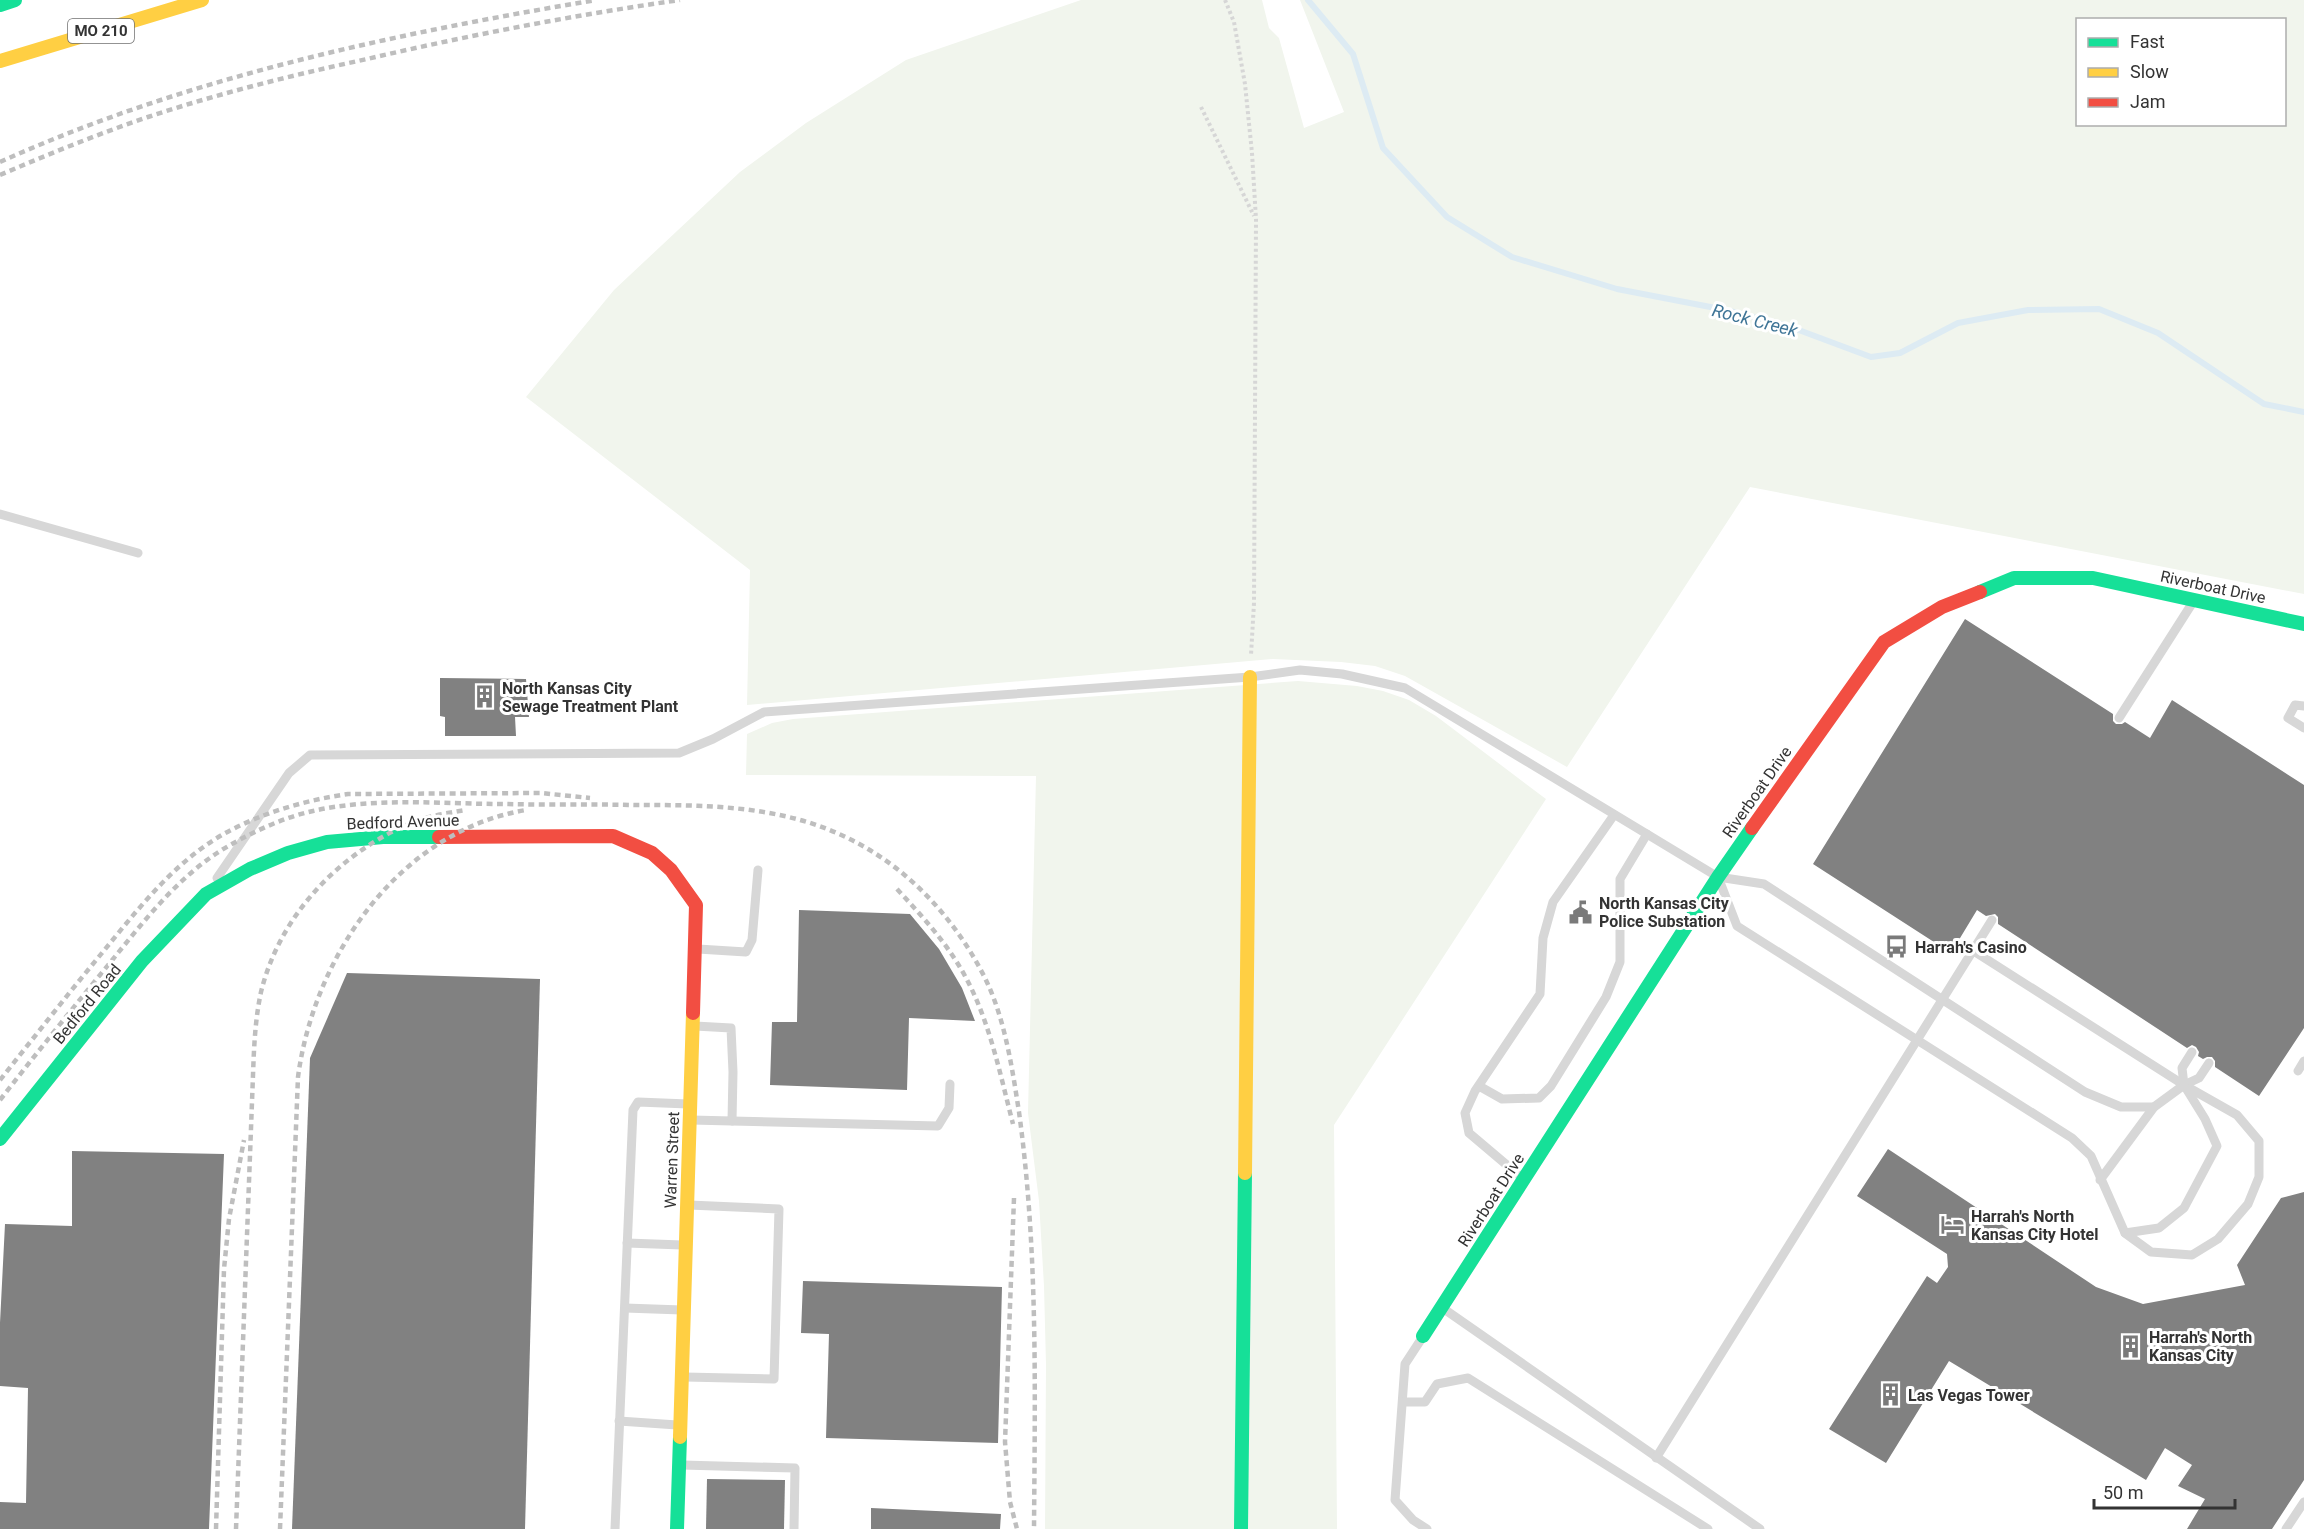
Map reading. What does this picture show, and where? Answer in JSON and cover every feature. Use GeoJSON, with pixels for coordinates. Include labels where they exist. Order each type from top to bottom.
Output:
{"type":"FeatureCollection","features":[{"type":"Feature","properties":{"kind":"main road"},"geometry":{"type":"LineString","coordinates":[[0,5],[15,0]]}},
{"type":"Feature","properties":{"kind":"main road","name":"MO 210"},"geometry":{"type":"LineString","coordinates":[[0,61],[202,0]]}},
{"type":"Feature","properties":{"kind":"main road","name":"Riverboat Drive"},"geometry":{"type":"LineString","coordinates":[[1424,1336],[1718,877],[1884,642],[1942,607],[2014,578],[2093,578],[2304,624]]}},
{"type":"Feature","properties":{"kind":"main road"},"geometry":{"type":"LineString","coordinates":[[1241,1529],[1250,677]]}},
{"type":"Feature","properties":{"kind":"main road","name":"Bedford Avenue"},"geometry":{"type":"LineString","coordinates":[[206,894],[250,869],[288,853],[327,842],[383,837],[613,836]]}},
{"type":"Feature","properties":{"kind":"main road","name":"Warren Street"},"geometry":{"type":"LineString","coordinates":[[613,836],[634,842],[665,861],[683,882],[696,905],[677,1529]]}},
{"type":"Feature","properties":{"kind":"main road","name":"Bedford Road"},"geometry":{"type":"LineString","coordinates":[[0,1139],[142,961],[206,894]]}},
{"type":"Feature","properties":{"kind":"lane"},"geometry":{"type":"LineString","coordinates":[[0,514],[138,553]]}},
{"type":"Feature","properties":{"kind":"lane"},"geometry":{"type":"LineString","coordinates":[[2119,718],[2195,600]]}},
{"type":"Feature","properties":{"kind":"lane"},"geometry":{"type":"LineString","coordinates":[[206,894],[289,773],[310,755],[679,753],[713,739],[764,712],[1250,677],[1300,670],[1342,674],[1405,688],[1718,877],[1764,884],[2085,1092],[2121,1107],[2154,1107]]}},
{"type":"Feature","properties":{"kind":"lane"},"geometry":{"type":"LineString","coordinates":[[2304,706],[2295,705],[2288,718],[2304,728]]}},
{"type":"Feature","properties":{"kind":"lane"},"geometry":{"type":"LineString","coordinates":[[1524,1179],[1469,1133],[1465,1113],[1479,1086],[1540,994],[1543,938],[1552,902],[1614,815]]}},
{"type":"Feature","properties":{"kind":"lane"},"geometry":{"type":"LineString","coordinates":[[1479,1086],[1502,1099],[1539,1098],[1551,1086],[1606,997],[1617,971],[1620,962],[1620,879],[1647,834]]}},
{"type":"Feature","properties":{"kind":"lane"},"geometry":{"type":"LineString","coordinates":[[695,949],[746,952],[752,940],[758,870]]}},
{"type":"Feature","properties":{"kind":"lane"},"geometry":{"type":"LineString","coordinates":[[1718,877],[1737,926],[2072,1138],[2091,1156],[2125,1233],[2151,1252],[2192,1255],[2218,1239],[2248,1203],[2259,1177],[2259,1141],[2237,1115],[2184,1085],[1972,950]]}},
{"type":"Feature","properties":{"kind":"lane"},"geometry":{"type":"LineString","coordinates":[[1656,1458],[1992,920]]}},
{"type":"Feature","properties":{"kind":"lane"},"geometry":{"type":"LineString","coordinates":[[693,1026],[731,1028],[732,1121]]}},
{"type":"Feature","properties":{"kind":"lane"},"geometry":{"type":"LineString","coordinates":[[2125,1233],[2159,1228],[2184,1208],[2217,1146],[2205,1119],[2184,1085],[2182,1068],[2192,1052]]}},
{"type":"Feature","properties":{"kind":"lane"},"geometry":{"type":"LineString","coordinates":[[2298,1071],[2304,1061]]}},
{"type":"Feature","properties":{"kind":"lane"},"geometry":{"type":"LineString","coordinates":[[2100,1180],[2154,1107],[2184,1085],[2199,1078],[2209,1063]]}},
{"type":"Feature","properties":{"kind":"lane"},"geometry":{"type":"LineString","coordinates":[[690,1120],[938,1126],[949,1108],[950,1084]]}},
{"type":"Feature","properties":{"kind":"lane"},"geometry":{"type":"LineString","coordinates":[[615,1529],[633,1110],[638,1102],[690,1104]]}},
{"type":"Feature","properties":{"kind":"lane"},"geometry":{"type":"LineString","coordinates":[[682,1377],[774,1379],[779,1209],[687,1205]]}},
{"type":"Feature","properties":{"kind":"lane"},"geometry":{"type":"LineString","coordinates":[[627,1243],[686,1245]]}},
{"type":"Feature","properties":{"kind":"lane"},"geometry":{"type":"LineString","coordinates":[[625,1308],[684,1310]]}},
{"type":"Feature","properties":{"kind":"lane"},"geometry":{"type":"LineString","coordinates":[[1442,1308],[1760,1529]]}},
{"type":"Feature","properties":{"kind":"lane"},"geometry":{"type":"LineString","coordinates":[[1424,1336],[1405,1364],[1395,1500],[1413,1520],[1427,1529]]}},
{"type":"Feature","properties":{"kind":"lane"},"geometry":{"type":"LineString","coordinates":[[1402,1402],[1425,1402],[1437,1384],[1468,1378],[1708,1529]]}},
{"type":"Feature","properties":{"kind":"lane"},"geometry":{"type":"LineString","coordinates":[[620,1421],[681,1425]]}},
{"type":"Feature","properties":{"kind":"lane"},"geometry":{"type":"LineString","coordinates":[[679,1464],[795,1468],[794,1529]]}},
{"type":"Feature","properties":{"kind":"lane"},"geometry":{"type":"LineString","coordinates":[[2286,1529],[2304,1502]]}},
{"type":"Feature","properties":{"kind":"path"},"geometry":{"type":"LineString","coordinates":[[1225,0],[1234,22],[1245,84],[1256,219],[1254,603],[1250,677]]}},
{"type":"Feature","properties":{"kind":"path"},"geometry":{"type":"LineString","coordinates":[[1201,106],[1256,219]]}},
{"type":"Feature","properties":{"kind":"shaded area"},"geometry":{"type":"Polygon","coordinates":[[[1081,0],[1262,0],[1269,28],[1279,38],[1304,128],[1344,112],[1300,0],[2304,0],[2304,594],[1750,487],[1567,767],[1405,676],[1375,666],[1341,662],[1273,659],[747,705],[750,570],[526,397],[614,290],[740,172],[806,123],[906,60],[1081,0]]]}},
{"type":"Feature","properties":{"kind":"shaded area"},"geometry":{"type":"Polygon","coordinates":[[[1298,681],[1357,686],[1383,691],[1409,700],[1436,716],[1546,799],[1334,1125],[1337,1529],[1045,1529],[1044,1286],[1039,1201],[1028,1113],[1036,776],[746,775],[747,734],[772,723],[793,719],[1298,681]]]}},
{"type":"Feature","properties":{"kind":"building"},"geometry":{"type":"Polygon","coordinates":[[[1965,619],[2113,714],[2113,721],[2116,724],[2125,722],[2150,738],[2172,700],[2304,785],[2304,1028],[2259,1096],[2215,1067],[2212,1057],[2203,1059],[2198,1056],[2199,1052],[2196,1047],[2192,1045],[2187,1048],[1998,924],[1998,917],[1995,914],[1986,916],[1977,910],[1951,953],[1813,864],[1965,619]]]}},
{"type":"Feature","properties":{"kind":"building","name":"North Kansas City Sewage Treatment Plant"},"geometry":{"type":"Polygon","coordinates":[[[440,678],[526,679],[529,717],[515,717],[516,736],[445,736],[445,717],[440,716],[440,678]]]}},
{"type":"Feature","properties":{"kind":"building"},"geometry":{"type":"Polygon","coordinates":[[[799,910],[910,914],[939,949],[962,988],[975,1021],[909,1018],[907,1090],[770,1085],[772,1022],[797,1022],[799,910]]]}},
{"type":"Feature","properties":{"kind":"building"},"geometry":{"type":"Polygon","coordinates":[[[347,973],[540,979],[525,1529],[292,1529],[310,1058],[347,973]]]}},
{"type":"Feature","properties":{"kind":"building","name":"Harrah's North Kansas City"},"geometry":{"type":"Polygon","coordinates":[[[1888,1149],[2096,1287],[2143,1304],[2245,1285],[2237,1265],[2281,1198],[2304,1192],[2304,1480],[2272,1529],[2187,1529],[2205,1499],[2178,1486],[2192,1465],[2165,1448],[2146,1480],[1949,1361],[1886,1463],[1829,1429],[1927,1276],[1937,1283],[1948,1267],[1947,1254],[1857,1196],[1888,1149]]]}},
{"type":"Feature","properties":{"kind":"building"},"geometry":{"type":"Polygon","coordinates":[[[72,1151],[224,1154],[209,1529],[0,1529],[0,1502],[26,1503],[28,1388],[0,1386],[0,1323],[5,1224],[72,1226],[72,1151]]]}},
{"type":"Feature","properties":{"kind":"building"},"geometry":{"type":"Polygon","coordinates":[[[803,1281],[1002,1287],[998,1443],[826,1438],[829,1334],[801,1333],[803,1281]]]}},
{"type":"Feature","properties":{"kind":"building"},"geometry":{"type":"Polygon","coordinates":[[[707,1479],[785,1480],[784,1529],[706,1529],[707,1479]]]}},
{"type":"Feature","properties":{"kind":"building"},"geometry":{"type":"Polygon","coordinates":[[[871,1508],[1001,1514],[1000,1529],[871,1529],[871,1508]]]}},
{"type":"Feature","properties":{"kind":"waterway","name":"Rock Creek"},"geometry":{"type":"LineString","coordinates":[[1308,0],[1353,54],[1383,148],[1447,217],[1512,257],[1617,289],[1726,310],[1788,326],[1871,357],[1900,353],[1958,323],[2028,310],[2099,309],[2158,333],[2264,404],[2304,412]]}},
{"type":"Feature","properties":{"kind":"railway"},"geometry":{"type":"LineString","coordinates":[[0,162],[71,132],[218,82],[368,44],[596,0]]}},
{"type":"Feature","properties":{"kind":"railway"},"geometry":{"type":"LineString","coordinates":[[0,175],[129,124],[175,108],[257,85],[484,34],[680,0]]}},
{"type":"Feature","properties":{"kind":"railway"},"geometry":{"type":"LineString","coordinates":[[0,1080],[97,959],[174,871],[211,842],[245,823],[288,807],[348,794],[541,793],[590,798]]}},
{"type":"Feature","properties":{"kind":"railway"},"geometry":{"type":"LineString","coordinates":[[0,1100],[136,931],[180,883],[196,868],[232,844],[292,817],[313,811],[359,804],[408,802],[686,805],[764,812],[815,824],[862,846],[884,860],[924,893],[958,933],[972,955],[985,978],[998,1010],[1019,1112],[1030,1216],[1034,1320],[1034,1529]]}},
{"type":"Feature","properties":{"kind":"railway"},"geometry":{"type":"LineString","coordinates":[[236,1529],[254,1044],[261,992],[270,963],[299,911],[339,867],[389,833],[416,821],[465,810]]}},
{"type":"Feature","properties":{"kind":"railway"},"geometry":{"type":"LineString","coordinates":[[280,1529],[298,1077],[307,1032],[323,987],[344,945],[370,906],[402,872],[439,844],[480,823],[526,810]]}},
{"type":"Feature","properties":{"kind":"railway"},"geometry":{"type":"LineString","coordinates":[[897,889],[942,941],[958,964],[974,994],[994,1048],[1013,1124]]}},
{"type":"Feature","properties":{"kind":"railway"},"geometry":{"type":"LineString","coordinates":[[216,1529],[224,1269],[229,1219],[244,1140]]}},
{"type":"Feature","properties":{"kind":"railway"},"geometry":{"type":"LineString","coordinates":[[1014,1198],[1005,1442],[1010,1502],[1017,1529]]}},
{"type":"Feature","properties":{"kind":"traffic: fast"},"geometry":{"type":"LineString","coordinates":[[0,5],[15,0]]}},
{"type":"Feature","properties":{"kind":"traffic: fast"},"geometry":{"type":"LineString","coordinates":[[1980,592],[2014,578],[2093,578],[2304,624]]}},
{"type":"Feature","properties":{"kind":"traffic: fast"},"geometry":{"type":"LineString","coordinates":[[1423,1336],[1718,877],[1752,828]]}},
{"type":"Feature","properties":{"kind":"traffic: fast"},"geometry":{"type":"LineString","coordinates":[[0,1139],[142,961],[206,894],[250,869],[288,853],[327,842],[383,837],[439,837]]}},
{"type":"Feature","properties":{"kind":"traffic: fast"},"geometry":{"type":"LineString","coordinates":[[1241,1529],[1245,1173]]}},
{"type":"Feature","properties":{"kind":"traffic: fast"},"geometry":{"type":"LineString","coordinates":[[677,1529],[680,1437]]}},
{"type":"Feature","properties":{"kind":"traffic: slow"},"geometry":{"type":"LineString","coordinates":[[0,61],[202,0]]}},
{"type":"Feature","properties":{"kind":"traffic: slow"},"geometry":{"type":"LineString","coordinates":[[1245,1173],[1250,677]]}},
{"type":"Feature","properties":{"kind":"traffic: slow"},"geometry":{"type":"LineString","coordinates":[[680,1437],[693,1013]]}},
{"type":"Feature","properties":{"kind":"traffic: jam"},"geometry":{"type":"LineString","coordinates":[[1752,828],[1884,642],[1942,607],[1980,592]]}},
{"type":"Feature","properties":{"kind":"traffic: jam"},"geometry":{"type":"LineString","coordinates":[[439,837],[613,836],[652,853],[671,870],[696,905],[693,1013]]}},
{"type":"Feature","properties":{"kind":"place","name":"North Kansas City Sewage Treatment Plant"},"geometry":{"type":"Point","coordinates":[484,697]}},
{"type":"Feature","properties":{"kind":"place","name":"North Kansas City Police Substation"},"geometry":{"type":"Point","coordinates":[1581,912]}},
{"type":"Feature","properties":{"kind":"place","name":"Harrah's Casino"},"geometry":{"type":"Point","coordinates":[1897,947]}},
{"type":"Feature","properties":{"kind":"place","name":"Harrah's North Kansas City Hotel"},"geometry":{"type":"Point","coordinates":[1953,1225]}},
{"type":"Feature","properties":{"kind":"place","name":"Harrah's North Kansas City"},"geometry":{"type":"Point","coordinates":[2131,1346]}},
{"type":"Feature","properties":{"kind":"place","name":"Las Vegas Tower"},"geometry":{"type":"Point","coordinates":[1890,1395]}}]}
